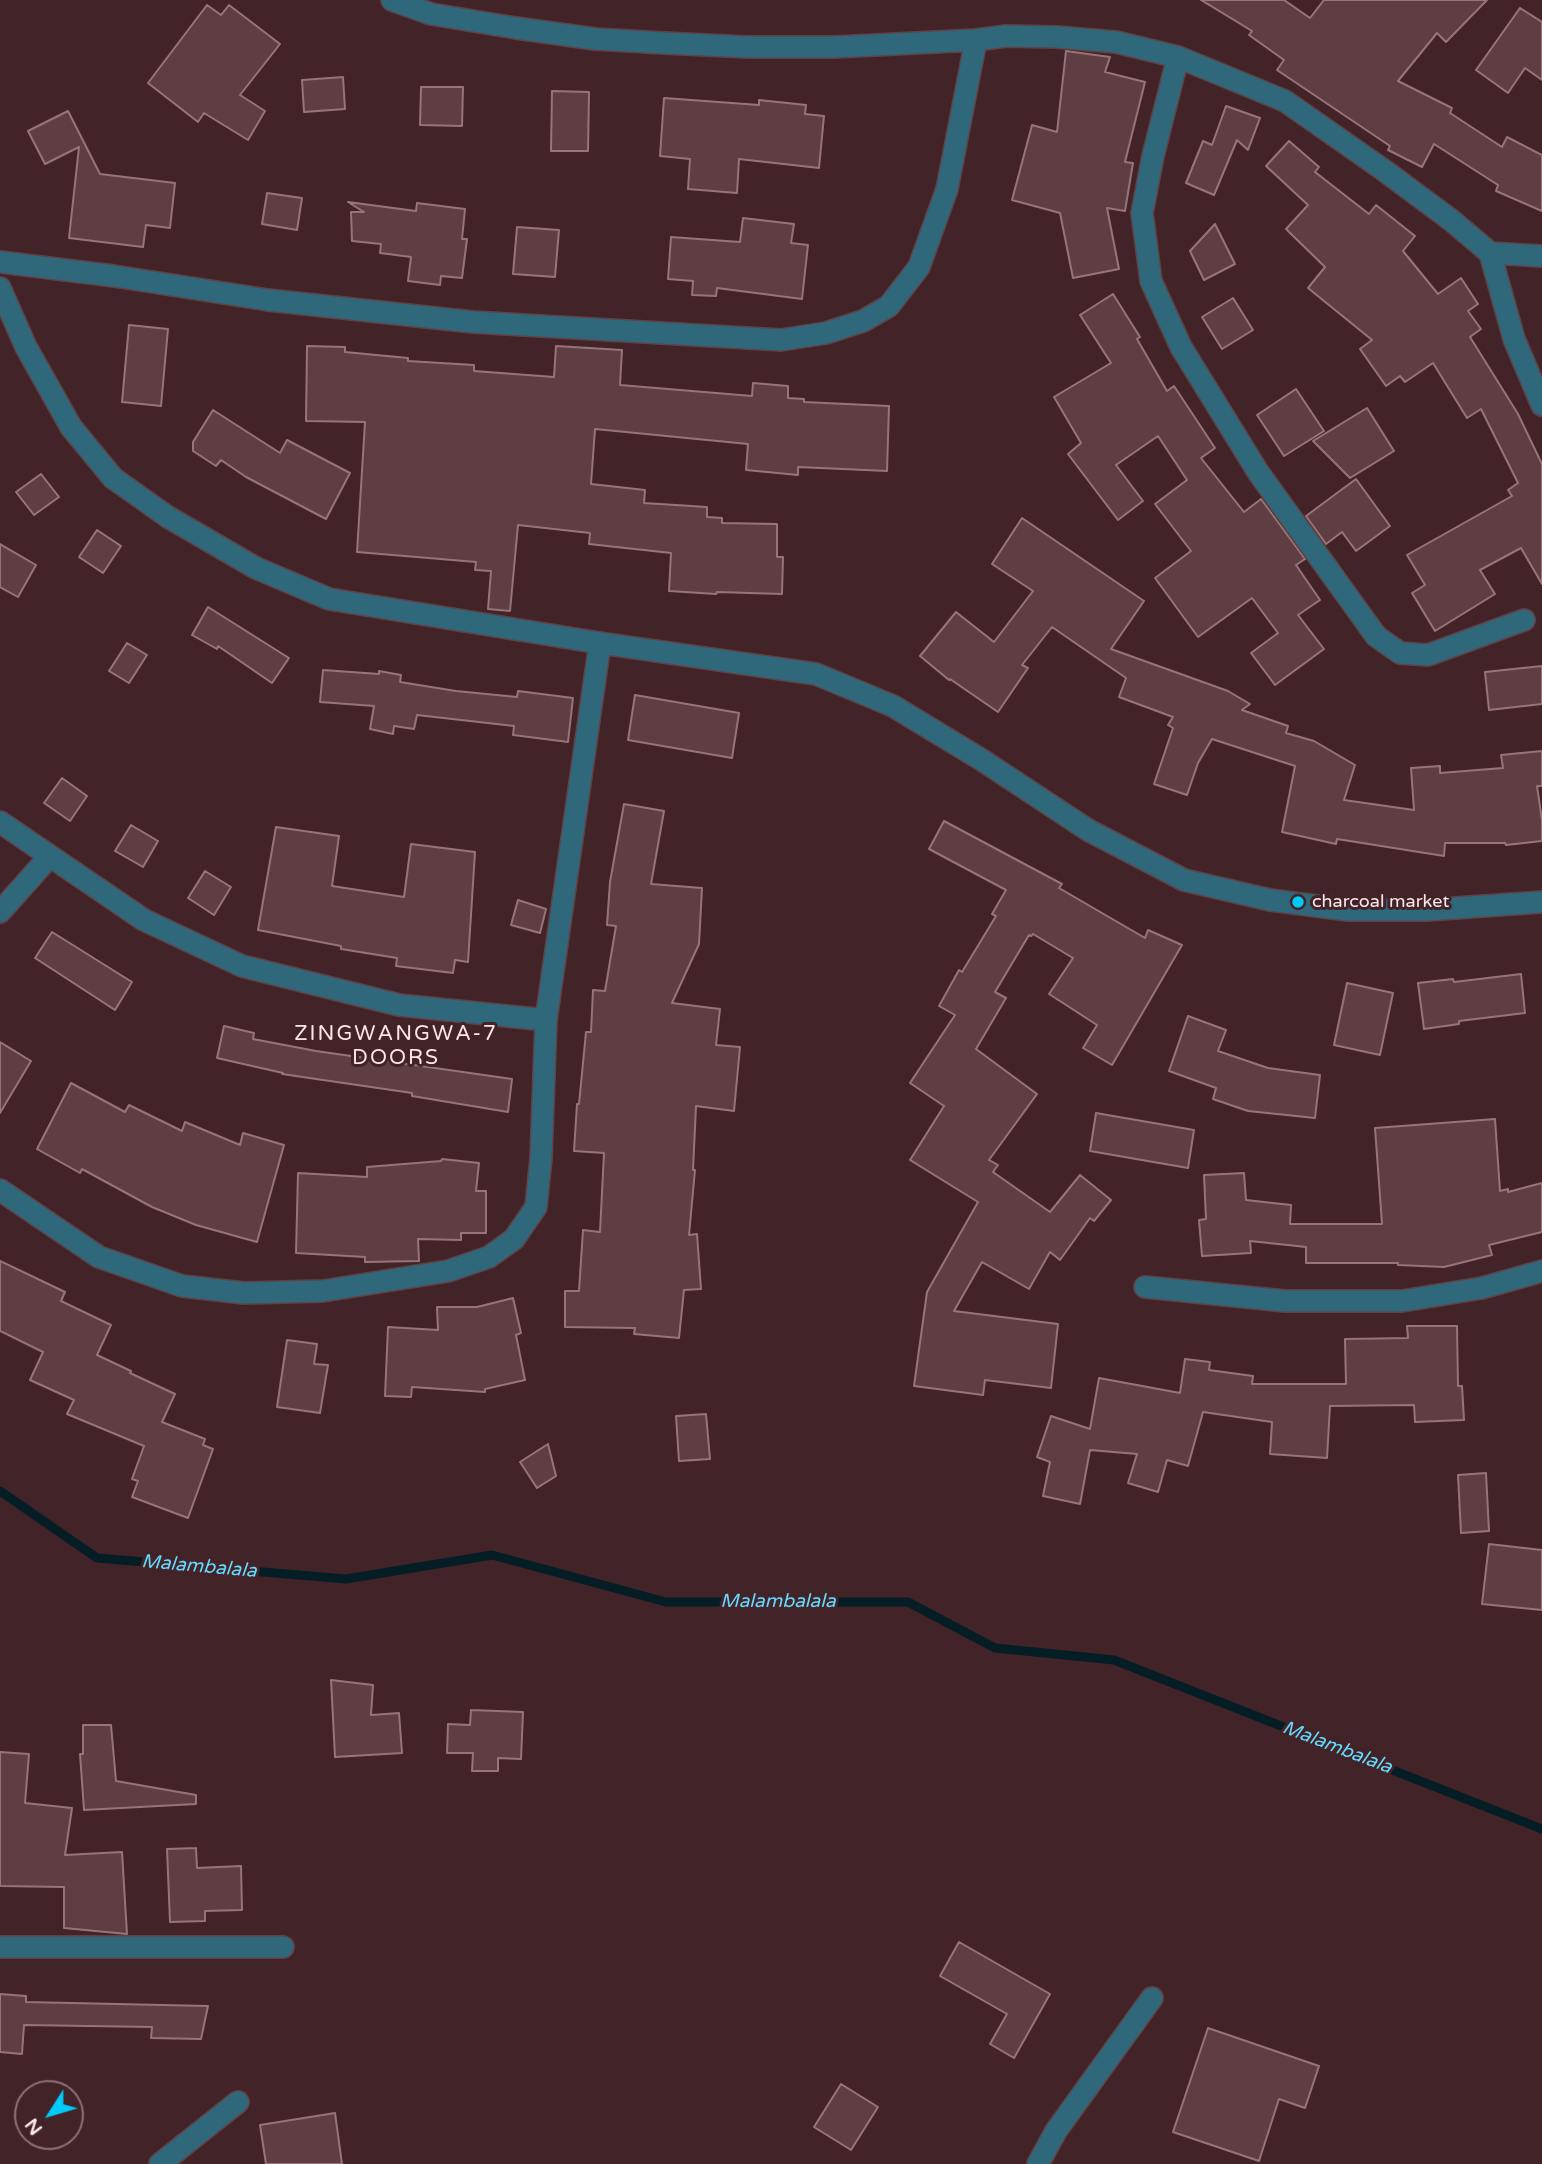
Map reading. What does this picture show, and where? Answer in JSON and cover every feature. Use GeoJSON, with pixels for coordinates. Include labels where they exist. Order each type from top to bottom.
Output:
{"type":"FeatureCollection","features":[{"type":"Feature","properties":{"kind":"street"},"geometry":{"type":"LineString","coordinates":[[392,0],[431,14],[594,39],[748,47],[835,47],[1006,36],[1057,37],[1116,42],[1178,57],[1285,101],[1385,170],[1490,253],[1514,339],[1542,405]]}},
{"type":"Feature","properties":{"kind":"street"},"geometry":{"type":"LineString","coordinates":[[0,262],[114,276],[268,300],[473,322],[781,340],[825,332],[863,321],[889,306],[919,267],[947,189],[976,40]]}},
{"type":"Feature","properties":{"kind":"street"},"geometry":{"type":"LineString","coordinates":[[1178,57],[1142,213],[1151,281],[1181,347],[1258,472],[1376,636],[1400,653],[1429,655],[1524,620]]}},
{"type":"Feature","properties":{"kind":"street"},"geometry":{"type":"LineString","coordinates":[[1490,253],[1542,256]]}},
{"type":"Feature","properties":{"kind":"street"},"geometry":{"type":"LineString","coordinates":[[0,288],[26,347],[72,426],[113,478],[168,517],[256,568],[329,599],[600,643],[816,674],[893,706],[982,760],[1088,830],[1184,880],[1270,900],[1348,910],[1427,910],[1542,902]]}},
{"type":"Feature","properties":{"kind":"street"},"geometry":{"type":"LineString","coordinates":[[0,1189],[99,1257],[181,1286],[244,1293],[323,1291],[448,1271],[489,1257],[514,1239],[536,1207],[541,1158],[546,1020],[600,643]]}},
{"type":"Feature","properties":{"kind":"street"},"geometry":{"type":"LineString","coordinates":[[0,822],[144,919],[242,966],[399,1005],[546,1020]]}},
{"type":"Feature","properties":{"kind":"street"},"geometry":{"type":"LineString","coordinates":[[0,912],[50,856]]}},
{"type":"Feature","properties":{"kind":"street"},"geometry":{"type":"LineString","coordinates":[[1146,1287],[1286,1301],[1402,1301],[1482,1288],[1542,1271]]}},
{"type":"Feature","properties":{"kind":"street"},"geometry":{"type":"LineString","coordinates":[[0,1947],[283,1947]]}},
{"type":"Feature","properties":{"kind":"street"},"geometry":{"type":"LineString","coordinates":[[1038,2164],[1056,2131],[1152,1998]]}},
{"type":"Feature","properties":{"kind":"street"},"geometry":{"type":"LineString","coordinates":[[160,2164],[238,2102]]}},
{"type":"Feature","properties":{"kind":"building"},"geometry":{"type":"Polygon","coordinates":[[[1201,0],[1284,0],[1310,18],[1324,0],[1487,0],[1446,42],[1437,33],[1398,81],[1452,108],[1450,113],[1502,147],[1507,137],[1542,155],[1542,211],[1496,191],[1498,185],[1434,144],[1422,167],[1388,150],[1390,146],[1277,70],[1284,60],[1249,35],[1252,31],[1201,0]]]}},
{"type":"Feature","properties":{"kind":"building"},"geometry":{"type":"Polygon","coordinates":[[[207,5],[221,15],[229,5],[280,44],[240,95],[265,111],[248,140],[204,113],[198,122],[148,83],[207,5]]]}},
{"type":"Feature","properties":{"kind":"building"},"geometry":{"type":"Polygon","coordinates":[[[1520,8],[1542,22],[1542,80],[1525,68],[1508,93],[1476,70],[1520,8]]]}},
{"type":"Feature","properties":{"kind":"building"},"geometry":{"type":"Polygon","coordinates":[[[1066,51],[1110,57],[1105,72],[1145,82],[1125,162],[1133,163],[1125,211],[1107,208],[1119,269],[1073,278],[1060,213],[1012,200],[1032,125],[1057,132],[1066,51]]]}},
{"type":"Feature","properties":{"kind":"building"},"geometry":{"type":"Polygon","coordinates":[[[343,77],[345,109],[304,112],[302,80],[343,77]]]}},
{"type":"Feature","properties":{"kind":"building"},"geometry":{"type":"Polygon","coordinates":[[[421,87],[463,87],[462,126],[420,125],[421,87]]]}},
{"type":"Feature","properties":{"kind":"building"},"geometry":{"type":"Polygon","coordinates":[[[552,91],[589,92],[588,151],[551,151],[552,91]]]}},
{"type":"Feature","properties":{"kind":"building"},"geometry":{"type":"Polygon","coordinates":[[[664,98],[759,105],[759,100],[806,105],[805,114],[824,116],[819,168],[739,159],[737,193],[688,189],[690,159],[660,156],[664,98]]]}},
{"type":"Feature","properties":{"kind":"building"},"geometry":{"type":"Polygon","coordinates":[[[1226,106],[1260,118],[1248,150],[1237,140],[1214,195],[1186,183],[1203,141],[1212,145],[1226,106]]]}},
{"type":"Feature","properties":{"kind":"building"},"geometry":{"type":"Polygon","coordinates":[[[68,111],[100,174],[175,183],[170,228],[146,225],[143,247],[69,238],[79,147],[45,164],[28,131],[68,111]]]}},
{"type":"Feature","properties":{"kind":"building"},"geometry":{"type":"Polygon","coordinates":[[[1289,141],[1319,167],[1315,172],[1369,214],[1376,205],[1415,236],[1403,251],[1438,294],[1461,278],[1478,304],[1468,311],[1481,329],[1470,337],[1518,414],[1542,464],[1542,584],[1521,548],[1480,570],[1495,594],[1435,631],[1412,593],[1425,585],[1407,555],[1512,496],[1508,490],[1518,483],[1481,409],[1467,418],[1433,363],[1405,382],[1400,376],[1386,386],[1360,349],[1372,340],[1308,288],[1325,267],[1286,229],[1308,205],[1266,166],[1289,141]]]}},
{"type":"Feature","properties":{"kind":"building"},"geometry":{"type":"Polygon","coordinates":[[[267,193],[302,198],[297,230],[262,224],[267,193]]]}},
{"type":"Feature","properties":{"kind":"building"},"geometry":{"type":"Polygon","coordinates":[[[348,202],[416,211],[417,203],[465,209],[462,239],[467,239],[462,278],[441,276],[440,285],[408,281],[411,257],[380,253],[381,244],[352,241],[351,212],[364,212],[348,202]]]}},
{"type":"Feature","properties":{"kind":"building"},"geometry":{"type":"Polygon","coordinates":[[[743,218],[794,224],[791,243],[808,245],[802,299],[717,288],[716,296],[692,295],[693,281],[668,279],[671,237],[740,242],[743,218]]]}},
{"type":"Feature","properties":{"kind":"building"},"geometry":{"type":"Polygon","coordinates":[[[1215,224],[1235,264],[1204,280],[1190,251],[1215,224]]]}},
{"type":"Feature","properties":{"kind":"building"},"geometry":{"type":"Polygon","coordinates":[[[517,227],[559,230],[555,277],[513,274],[517,227]]]}},
{"type":"Feature","properties":{"kind":"building"},"geometry":{"type":"Polygon","coordinates":[[[1113,294],[1140,337],[1137,339],[1167,391],[1174,386],[1215,448],[1201,458],[1244,512],[1261,499],[1305,559],[1296,565],[1320,600],[1298,615],[1324,649],[1275,685],[1251,653],[1278,633],[1252,598],[1198,637],[1155,578],[1191,551],[1155,504],[1187,480],[1158,436],[1116,465],[1143,501],[1118,520],[1068,454],[1081,443],[1054,397],[1111,363],[1080,315],[1113,294]]]}},
{"type":"Feature","properties":{"kind":"building"},"geometry":{"type":"Polygon","coordinates":[[[1233,298],[1253,330],[1222,349],[1202,317],[1233,298]]]}},
{"type":"Feature","properties":{"kind":"building"},"geometry":{"type":"Polygon","coordinates":[[[129,325],[168,329],[161,406],[122,402],[129,325]]]}},
{"type":"Feature","properties":{"kind":"building"},"geometry":{"type":"Polygon","coordinates":[[[307,346],[345,347],[345,352],[408,358],[408,361],[474,365],[474,371],[554,377],[556,346],[622,350],[620,385],[752,396],[753,383],[788,386],[788,398],[804,399],[804,402],[889,406],[887,471],[798,467],[798,475],[746,470],[748,444],[595,429],[591,484],[645,490],[644,503],[707,507],[707,517],[722,518],[722,523],[777,524],[777,557],[783,557],[782,594],[669,591],[671,553],[589,544],[590,533],[518,525],[510,611],[488,609],[491,571],[475,570],[476,562],[357,552],[365,422],[306,421],[307,346]]]}},
{"type":"Feature","properties":{"kind":"building"},"geometry":{"type":"Polygon","coordinates":[[[1296,389],[1324,431],[1284,456],[1257,415],[1296,389]]]}},
{"type":"Feature","properties":{"kind":"building"},"geometry":{"type":"Polygon","coordinates":[[[1367,408],[1394,451],[1350,478],[1313,441],[1367,408]]]}},
{"type":"Feature","properties":{"kind":"building"},"geometry":{"type":"Polygon","coordinates":[[[213,410],[280,453],[287,440],[350,473],[326,519],[246,477],[221,460],[216,466],[193,451],[193,442],[213,410]]]}},
{"type":"Feature","properties":{"kind":"building"},"geometry":{"type":"Polygon","coordinates":[[[41,474],[59,497],[34,515],[16,492],[41,474]]]}},
{"type":"Feature","properties":{"kind":"building"},"geometry":{"type":"Polygon","coordinates":[[[1356,479],[1390,526],[1356,551],[1342,532],[1326,544],[1306,516],[1356,479]]]}},
{"type":"Feature","properties":{"kind":"building"},"geometry":{"type":"Polygon","coordinates":[[[1022,518],[1144,601],[1111,649],[1228,691],[1250,704],[1242,710],[1288,726],[1286,733],[1314,741],[1355,765],[1344,800],[1414,810],[1411,768],[1440,766],[1440,773],[1503,768],[1501,755],[1542,751],[1542,786],[1537,786],[1542,841],[1506,845],[1445,843],[1444,856],[1337,839],[1336,844],[1282,832],[1295,766],[1212,739],[1198,763],[1187,795],[1154,784],[1173,728],[1168,725],[1173,717],[1119,697],[1126,678],[1052,627],[1022,665],[1028,668],[998,712],[949,680],[920,656],[956,612],[994,642],[1033,591],[992,564],[1022,518]]]}},
{"type":"Feature","properties":{"kind":"building"},"geometry":{"type":"Polygon","coordinates":[[[97,530],[121,546],[103,573],[79,557],[97,530]]]}},
{"type":"Feature","properties":{"kind":"building"},"geometry":{"type":"Polygon","coordinates":[[[0,544],[36,565],[18,597],[0,587],[0,544]]]}},
{"type":"Feature","properties":{"kind":"building"},"geometry":{"type":"Polygon","coordinates":[[[208,607],[289,658],[272,683],[218,646],[217,649],[192,635],[208,607]]]}},
{"type":"Feature","properties":{"kind":"building"},"geometry":{"type":"Polygon","coordinates":[[[127,643],[147,655],[129,683],[109,671],[127,643]]]}},
{"type":"Feature","properties":{"kind":"building"},"geometry":{"type":"Polygon","coordinates":[[[1542,666],[1542,704],[1489,710],[1485,672],[1542,666]]]}},
{"type":"Feature","properties":{"kind":"building"},"geometry":{"type":"Polygon","coordinates":[[[323,670],[379,674],[379,671],[401,675],[400,682],[456,691],[517,697],[518,691],[573,698],[568,742],[513,735],[514,726],[417,715],[414,729],[394,726],[393,734],[370,729],[374,706],[320,702],[323,670]]]}},
{"type":"Feature","properties":{"kind":"building"},"geometry":{"type":"Polygon","coordinates":[[[635,695],[739,713],[732,758],[628,740],[635,695]]]}},
{"type":"Feature","properties":{"kind":"building"},"geometry":{"type":"Polygon","coordinates":[[[62,778],[87,796],[70,821],[44,803],[62,778]]]}},
{"type":"Feature","properties":{"kind":"building"},"geometry":{"type":"Polygon","coordinates":[[[624,804],[664,811],[651,884],[702,888],[699,944],[672,1003],[720,1009],[716,1045],[740,1047],[734,1111],[696,1106],[695,1170],[689,1235],[697,1234],[701,1289],[684,1290],[679,1338],[634,1334],[635,1328],[565,1327],[565,1291],[579,1291],[583,1230],[600,1232],[604,1153],[574,1151],[586,1032],[591,1032],[593,990],[605,991],[616,926],[607,925],[610,882],[624,804]]]}},
{"type":"Feature","properties":{"kind":"building"},"geometry":{"type":"Polygon","coordinates":[[[944,821],[1062,884],[1059,888],[1145,938],[1148,930],[1182,945],[1112,1065],[1083,1048],[1097,1025],[1049,994],[1073,958],[1033,934],[1029,935],[995,992],[1006,998],[976,1049],[1037,1094],[989,1160],[998,1165],[993,1172],[1050,1212],[1080,1175],[1111,1200],[1094,1221],[1090,1218],[1060,1260],[1050,1252],[1029,1289],[982,1262],[954,1311],[1058,1324],[1051,1388],[985,1380],[983,1395],[914,1386],[927,1292],[978,1202],[910,1160],[944,1106],[910,1083],[955,1015],[939,1006],[959,970],[962,972],[996,916],[992,914],[1006,890],[929,849],[944,821]]]}},
{"type":"Feature","properties":{"kind":"building"},"geometry":{"type":"Polygon","coordinates":[[[131,825],[158,841],[143,867],[115,851],[131,825]]]}},
{"type":"Feature","properties":{"kind":"building"},"geometry":{"type":"Polygon","coordinates":[[[276,827],[339,836],[332,886],[404,897],[411,844],[475,852],[468,962],[455,960],[453,973],[396,966],[397,958],[341,949],[341,946],[258,930],[276,827]]]}},
{"type":"Feature","properties":{"kind":"building"},"geometry":{"type":"Polygon","coordinates":[[[205,871],[231,887],[214,915],[188,898],[205,871]]]}},
{"type":"Feature","properties":{"kind":"building"},"geometry":{"type":"Polygon","coordinates":[[[518,900],[546,909],[540,933],[511,925],[518,900]]]}},
{"type":"Feature","properties":{"kind":"building"},"geometry":{"type":"Polygon","coordinates":[[[52,932],[132,982],[115,1010],[35,958],[52,932]]]}},
{"type":"Feature","properties":{"kind":"building"},"geometry":{"type":"Polygon","coordinates":[[[1521,974],[1525,1013],[1459,1021],[1459,1024],[1424,1029],[1418,983],[1453,979],[1454,982],[1521,974]]]}},
{"type":"Feature","properties":{"kind":"building"},"geometry":{"type":"Polygon","coordinates":[[[1347,983],[1393,993],[1380,1055],[1334,1045],[1347,983]]]}},
{"type":"Feature","properties":{"kind":"building"},"geometry":{"type":"Polygon","coordinates":[[[1188,1016],[1226,1030],[1218,1051],[1268,1068],[1320,1075],[1315,1118],[1248,1111],[1213,1099],[1216,1088],[1169,1071],[1188,1016]]]}},
{"type":"Feature","properties":{"kind":"building"},"geometry":{"type":"Polygon","coordinates":[[[224,1026],[254,1033],[253,1039],[316,1051],[512,1079],[508,1112],[412,1096],[412,1093],[282,1074],[217,1058],[224,1026]]]}},
{"type":"Feature","properties":{"kind":"building"},"geometry":{"type":"Polygon","coordinates":[[[0,1042],[31,1061],[0,1113],[0,1042]]]}},
{"type":"Feature","properties":{"kind":"building"},"geometry":{"type":"Polygon","coordinates":[[[71,1083],[125,1112],[129,1105],[182,1131],[185,1122],[240,1145],[243,1133],[284,1145],[257,1242],[196,1225],[152,1207],[82,1169],[80,1173],[37,1149],[71,1083]]]}},
{"type":"Feature","properties":{"kind":"building"},"geometry":{"type":"Polygon","coordinates":[[[1096,1113],[1194,1130],[1188,1168],[1090,1151],[1096,1113]]]}},
{"type":"Feature","properties":{"kind":"building"},"geometry":{"type":"Polygon","coordinates":[[[1495,1119],[1500,1191],[1508,1189],[1508,1192],[1542,1183],[1542,1232],[1489,1245],[1492,1255],[1444,1267],[1398,1263],[1306,1263],[1306,1247],[1250,1241],[1251,1253],[1202,1256],[1199,1220],[1206,1219],[1204,1175],[1244,1173],[1246,1200],[1291,1205],[1290,1224],[1382,1224],[1375,1128],[1495,1119]]]}},
{"type":"Feature","properties":{"kind":"building"},"geometry":{"type":"Polygon","coordinates":[[[442,1159],[479,1163],[476,1191],[486,1191],[486,1233],[461,1233],[461,1240],[418,1239],[419,1261],[365,1262],[365,1257],[296,1253],[298,1173],[367,1177],[367,1167],[442,1159]]]}},
{"type":"Feature","properties":{"kind":"building"},"geometry":{"type":"Polygon","coordinates":[[[0,1261],[65,1292],[61,1301],[111,1325],[97,1355],[175,1394],[162,1422],[205,1439],[203,1445],[213,1449],[188,1518],[132,1497],[138,1481],[132,1479],[144,1446],[67,1414],[74,1400],[30,1380],[43,1352],[0,1331],[0,1261]]]}},
{"type":"Feature","properties":{"kind":"building"},"geometry":{"type":"Polygon","coordinates":[[[513,1298],[521,1333],[516,1335],[525,1380],[485,1389],[485,1392],[412,1387],[411,1397],[385,1396],[388,1327],[438,1330],[437,1307],[477,1307],[513,1298]]]}},
{"type":"Feature","properties":{"kind":"building"},"geometry":{"type":"Polygon","coordinates":[[[1407,1326],[1457,1326],[1458,1386],[1462,1386],[1464,1420],[1415,1422],[1414,1405],[1330,1406],[1327,1458],[1270,1454],[1272,1422],[1203,1412],[1188,1466],[1167,1460],[1158,1492],[1128,1483],[1137,1454],[1090,1450],[1080,1504],[1043,1496],[1050,1462],[1037,1457],[1051,1416],[1090,1429],[1099,1378],[1180,1393],[1185,1359],[1210,1362],[1209,1370],[1253,1376],[1252,1384],[1346,1384],[1345,1339],[1408,1338],[1407,1326]]]}},
{"type":"Feature","properties":{"kind":"building"},"geometry":{"type":"Polygon","coordinates":[[[287,1340],[317,1344],[314,1364],[328,1365],[320,1413],[277,1407],[287,1340]]]}},
{"type":"Feature","properties":{"kind":"building"},"geometry":{"type":"Polygon","coordinates":[[[706,1414],[710,1459],[679,1461],[676,1416],[706,1414]]]}},
{"type":"Feature","properties":{"kind":"building"},"geometry":{"type":"Polygon","coordinates":[[[548,1444],[556,1476],[537,1488],[520,1462],[548,1444]]]}},
{"type":"Feature","properties":{"kind":"building"},"geometry":{"type":"Polygon","coordinates":[[[1486,1473],[1489,1531],[1461,1533],[1458,1475],[1486,1473]]]}},
{"type":"Feature","properties":{"kind":"building"},"geometry":{"type":"Polygon","coordinates":[[[1489,1544],[1542,1550],[1542,1610],[1482,1604],[1489,1544]]]}},
{"type":"Feature","properties":{"kind":"building"},"geometry":{"type":"Polygon","coordinates":[[[331,1680],[373,1685],[371,1715],[399,1713],[402,1753],[335,1757],[331,1680]]]}},
{"type":"Feature","properties":{"kind":"building"},"geometry":{"type":"Polygon","coordinates":[[[471,1710],[523,1712],[521,1759],[498,1758],[498,1771],[472,1771],[473,1753],[447,1753],[448,1724],[470,1725],[471,1710]]]}},
{"type":"Feature","properties":{"kind":"building"},"geometry":{"type":"Polygon","coordinates":[[[83,1725],[111,1725],[116,1781],[196,1795],[196,1804],[84,1810],[80,1754],[83,1754],[83,1725]]]}},
{"type":"Feature","properties":{"kind":"building"},"geometry":{"type":"Polygon","coordinates":[[[0,1752],[29,1754],[25,1803],[72,1808],[65,1855],[122,1852],[127,1934],[64,1928],[64,1887],[0,1886],[0,1752]]]}},
{"type":"Feature","properties":{"kind":"building"},"geometry":{"type":"Polygon","coordinates":[[[196,1848],[197,1868],[241,1866],[242,1910],[205,1911],[205,1921],[170,1922],[167,1849],[196,1848]]]}},
{"type":"Feature","properties":{"kind":"building"},"geometry":{"type":"Polygon","coordinates":[[[959,1942],[1050,1994],[1014,2058],[990,2044],[1007,2014],[940,1976],[959,1942]]]}},
{"type":"Feature","properties":{"kind":"building"},"geometry":{"type":"Polygon","coordinates":[[[0,1994],[26,1996],[26,2002],[208,2006],[201,2039],[151,2038],[152,2027],[24,2025],[22,2054],[0,2052],[0,1994]]]}},
{"type":"Feature","properties":{"kind":"building"},"geometry":{"type":"Polygon","coordinates":[[[1208,2028],[1319,2066],[1305,2108],[1279,2099],[1259,2161],[1173,2132],[1208,2028]]]}},
{"type":"Feature","properties":{"kind":"building"},"geometry":{"type":"Polygon","coordinates":[[[841,2084],[878,2107],[851,2150],[814,2127],[841,2084]]]}},
{"type":"Feature","properties":{"kind":"building"},"geometry":{"type":"Polygon","coordinates":[[[335,2113],[342,2164],[266,2164],[260,2125],[335,2113]]]}},
{"type":"Feature","properties":{"kind":"waterway","name":"Malambalala"},"geometry":{"type":"LineString","coordinates":[[0,1491],[97,1558],[346,1579],[492,1555],[666,1602],[908,1602],[995,1648],[1114,1660],[1542,1829]]}},
{"type":"Feature","properties":{"kind":"place","name":"charcoal market"},"geometry":{"type":"Point","coordinates":[1298,902]}},
{"type":"Feature","properties":{"kind":"district","name":"ZINGWANGWA-7 DOORS"},"geometry":{"type":"Point","coordinates":[396,1046]}}]}
